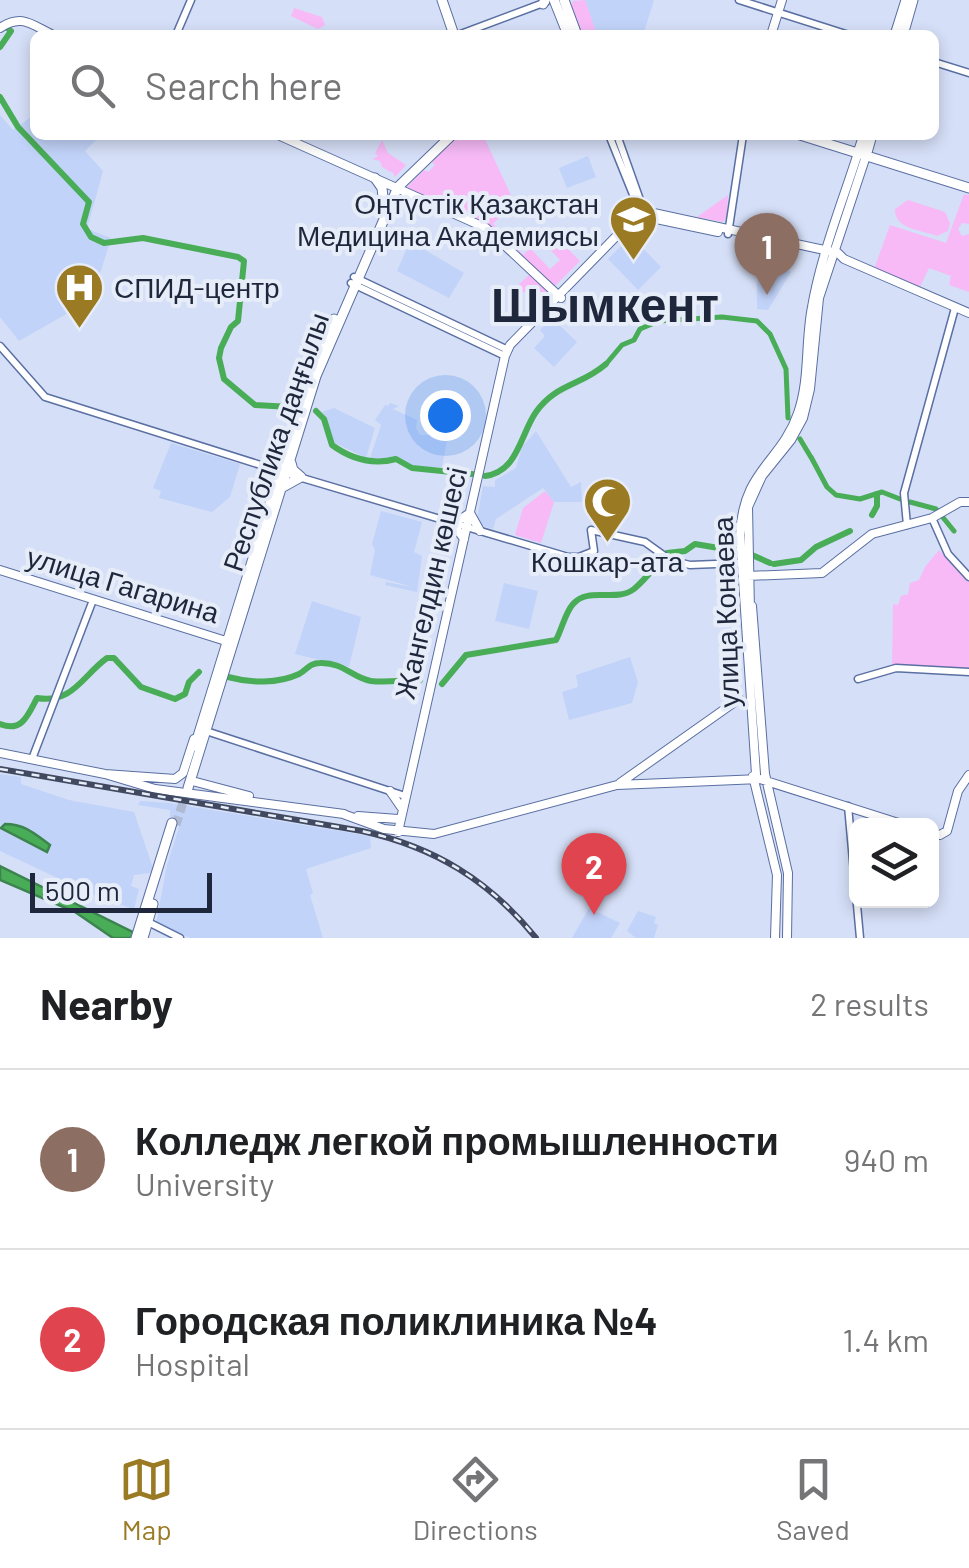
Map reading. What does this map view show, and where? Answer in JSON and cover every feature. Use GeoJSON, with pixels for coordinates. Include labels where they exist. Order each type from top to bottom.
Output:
{"type":"FeatureCollection","features":[{"type":"Feature","properties":{"kind":"main road"},"geometry":{"type":"LineString","coordinates":[[442,0],[454,30]]}},
{"type":"Feature","properties":{"kind":"main road"},"geometry":{"type":"LineString","coordinates":[[773,30],[782,0]]}},
{"type":"Feature","properties":{"kind":"main road"},"geometry":{"type":"LineString","coordinates":[[900,30],[909,0]]}},
{"type":"Feature","properties":{"kind":"main road"},"geometry":{"type":"LineString","coordinates":[[549,1],[565,30]]}},
{"type":"Feature","properties":{"kind":"main road"},"geometry":{"type":"LineString","coordinates":[[568,4],[576,30]]}},
{"type":"Feature","properties":{"kind":"main road"},"geometry":{"type":"LineString","coordinates":[[3,26],[22,20],[43,30]]}},
{"type":"Feature","properties":{"kind":"main road"},"geometry":{"type":"LineString","coordinates":[[289,140],[486,228],[559,297]]}},
{"type":"Feature","properties":{"kind":"main road","name":"Республика даңғылы"},"geometry":{"type":"LineString","coordinates":[[355,281],[384,206],[396,186],[438,140]]}},
{"type":"Feature","properties":{"kind":"main road","name":"Республика даңғылы"},"geometry":{"type":"LineString","coordinates":[[185,787],[310,374],[396,186],[447,140]]}},
{"type":"Feature","properties":{"kind":"main road"},"geometry":{"type":"LineString","coordinates":[[822,140],[867,150]]}},
{"type":"Feature","properties":{"kind":"main road"},"geometry":{"type":"LineString","coordinates":[[829,140],[969,187]]}},
{"type":"Feature","properties":{"kind":"main road"},"geometry":{"type":"LineString","coordinates":[[804,404],[814,301],[867,150]]}},
{"type":"Feature","properties":{"kind":"main road"},"geometry":{"type":"LineString","coordinates":[[375,178],[382,188],[384,206]]}},
{"type":"Feature","properties":{"kind":"main road"},"geometry":{"type":"LineString","coordinates":[[643,215],[731,232]]}},
{"type":"Feature","properties":{"kind":"main road"},"geometry":{"type":"LineString","coordinates":[[643,215],[838,254],[969,313]]}},
{"type":"Feature","properties":{"kind":"main road"},"geometry":{"type":"LineString","coordinates":[[506,353],[643,215]]}},
{"type":"Feature","properties":{"kind":"main road"},"geometry":{"type":"LineString","coordinates":[[814,249],[834,241]]}},
{"type":"Feature","properties":{"kind":"main road"},"geometry":{"type":"LineString","coordinates":[[834,241],[844,259]]}},
{"type":"Feature","properties":{"kind":"main road"},"geometry":{"type":"LineString","coordinates":[[748,501],[755,473],[795,414],[814,301],[830,253]]}},
{"type":"Feature","properties":{"kind":"main road"},"geometry":{"type":"LineString","coordinates":[[748,501],[806,419],[812,380],[814,301]]}},
{"type":"Feature","properties":{"kind":"main road","name":"Жангелдин көшесі"},"geometry":{"type":"LineString","coordinates":[[398,832],[506,353]]}},
{"type":"Feature","properties":{"kind":"main road"},"geometry":{"type":"LineString","coordinates":[[804,404],[812,380]]}},
{"type":"Feature","properties":{"kind":"main road","name":"улица Конаева"},"geometry":{"type":"LineString","coordinates":[[753,487],[793,439],[804,404]]}},
{"type":"Feature","properties":{"kind":"main road","name":"улица Конаева"},"geometry":{"type":"LineString","coordinates":[[759,780],[756,633],[740,523],[753,487],[804,404]]}},
{"type":"Feature","properties":{"kind":"main road"},"geometry":{"type":"LineString","coordinates":[[267,467],[288,454],[301,477],[286,483],[280,494]]}},
{"type":"Feature","properties":{"kind":"main road","name":"Республика даңғылы"},"geometry":{"type":"LineString","coordinates":[[230,642],[280,494],[283,472]]}},
{"type":"Feature","properties":{"kind":"main road"},"geometry":{"type":"LineString","coordinates":[[746,576],[822,573],[866,537],[933,518],[969,498]]}},
{"type":"Feature","properties":{"kind":"main road"},"geometry":{"type":"LineString","coordinates":[[464,539],[453,524],[470,512],[480,531]]}},
{"type":"Feature","properties":{"kind":"main road"},"geometry":{"type":"LineString","coordinates":[[745,560],[766,575]]}},
{"type":"Feature","properties":{"kind":"main road","name":"улица Гагарина"},"geometry":{"type":"LineString","coordinates":[[0,570],[230,642]]}},
{"type":"Feature","properties":{"kind":"main road"},"geometry":{"type":"LineString","coordinates":[[766,575],[756,579],[748,594],[759,780],[776,875],[781,938]]}},
{"type":"Feature","properties":{"kind":"main road"},"geometry":{"type":"LineString","coordinates":[[616,784],[738,699]]}},
{"type":"Feature","properties":{"kind":"main road"},"geometry":{"type":"LineString","coordinates":[[0,753],[343,814],[386,824],[398,832],[418,834],[446,832],[616,784],[759,780],[885,818]]}},
{"type":"Feature","properties":{"kind":"main road"},"geometry":{"type":"LineString","coordinates":[[939,833],[947,831],[958,791],[969,775]]}},
{"type":"Feature","properties":{"kind":"main road"},"geometry":{"type":"LineString","coordinates":[[759,780],[770,800],[788,874],[781,938]]}},
{"type":"Feature","properties":{"kind":"main road"},"geometry":{"type":"LineString","coordinates":[[390,791],[402,808]]}},
{"type":"Feature","properties":{"kind":"main road"},"geometry":{"type":"LineString","coordinates":[[386,824],[398,819]]}},
{"type":"Feature","properties":{"kind":"main road"},"geometry":{"type":"LineString","coordinates":[[140,938],[174,824]]}},
{"type":"Feature","properties":{"kind":"street"},"geometry":{"type":"LineString","coordinates":[[178,30],[192,0]]}},
{"type":"Feature","properties":{"kind":"street"},"geometry":{"type":"LineString","coordinates":[[739,0],[833,30]]}},
{"type":"Feature","properties":{"kind":"street"},"geometry":{"type":"LineString","coordinates":[[470,30],[549,1]]}},
{"type":"Feature","properties":{"kind":"street"},"geometry":{"type":"LineString","coordinates":[[939,64],[969,73]]}},
{"type":"Feature","properties":{"kind":"street"},"geometry":{"type":"LineString","coordinates":[[615,140],[643,215]]}},
{"type":"Feature","properties":{"kind":"street"},"geometry":{"type":"LineString","coordinates":[[731,232],[742,140]]}},
{"type":"Feature","properties":{"kind":"street"},"geometry":{"type":"LineString","coordinates":[[355,281],[506,353]]}},
{"type":"Feature","properties":{"kind":"street"},"geometry":{"type":"LineString","coordinates":[[907,525],[904,493],[955,308]]}},
{"type":"Feature","properties":{"kind":"street"},"geometry":{"type":"LineString","coordinates":[[0,346],[45,398],[453,524],[568,556],[594,551],[591,530],[638,540],[670,560],[690,565],[745,560]]}},
{"type":"Feature","properties":{"kind":"street"},"geometry":{"type":"LineString","coordinates":[[933,518],[948,554],[969,578]]}},
{"type":"Feature","properties":{"kind":"street"},"geometry":{"type":"LineString","coordinates":[[32,758],[93,600]]}},
{"type":"Feature","properties":{"kind":"street"},"geometry":{"type":"LineString","coordinates":[[858,679],[896,668],[969,672]]}},
{"type":"Feature","properties":{"kind":"street"},"geometry":{"type":"LineString","coordinates":[[203,732],[405,796]]}},
{"type":"Feature","properties":{"kind":"street"},"geometry":{"type":"LineString","coordinates":[[848,805],[860,938]]}},
{"type":"Feature","properties":{"kind":"street"},"geometry":{"type":"LineString","coordinates":[[144,921],[180,938]]}},
{"type":"Feature","properties":{"kind":"shaded area"},"geometry":{"type":"Polygon","coordinates":[[[585,0],[654,0],[645,30],[595,30],[585,0]]]}},
{"type":"Feature","properties":{"kind":"shaded area"},"geometry":{"type":"Polygon","coordinates":[[[585,0],[595,30],[578,30],[570,10],[573,1],[585,0]]]}},
{"type":"Feature","properties":{"kind":"shaded area"},"geometry":{"type":"Polygon","coordinates":[[[294,8],[322,17],[325,25],[318,29],[291,16],[294,8]]]}},
{"type":"Feature","properties":{"kind":"shaded area"},"geometry":{"type":"Polygon","coordinates":[[[0,115],[13,130],[30,118],[30,140],[96,140],[85,151],[103,171],[87,229],[111,238],[97,284],[83,280],[80,285],[79,297],[92,301],[89,309],[84,313],[75,309],[19,341],[0,317],[0,115]]]}},
{"type":"Feature","properties":{"kind":"shaded area"},"geometry":{"type":"Polygon","coordinates":[[[382,140],[388,153],[406,165],[395,177],[380,161],[372,159],[378,156],[375,153],[382,140]]]}},
{"type":"Feature","properties":{"kind":"shaded area"},"geometry":{"type":"Polygon","coordinates":[[[454,140],[485,140],[514,202],[493,224],[523,255],[530,248],[550,269],[560,260],[540,239],[549,230],[580,261],[552,289],[489,228],[405,189],[435,165],[432,162],[454,140]]]}},
{"type":"Feature","properties":{"kind":"shaded area"},"geometry":{"type":"Polygon","coordinates":[[[588,156],[596,177],[567,188],[559,168],[588,156]]]}},
{"type":"Feature","properties":{"kind":"shaded area"},"geometry":{"type":"Polygon","coordinates":[[[964,194],[969,195],[969,224],[962,223],[958,229],[962,236],[969,234],[969,292],[949,285],[951,276],[929,268],[919,289],[874,269],[890,225],[946,243],[964,194]]]}},
{"type":"Feature","properties":{"kind":"shaded area"},"geometry":{"type":"Polygon","coordinates":[[[728,195],[727,217],[723,222],[697,217],[728,195]]]}},
{"type":"Feature","properties":{"kind":"shaded area"},"geometry":{"type":"Polygon","coordinates":[[[908,200],[945,212],[950,223],[948,231],[937,236],[903,225],[895,209],[908,200]]]}},
{"type":"Feature","properties":{"kind":"shaded area","name":"Оңтүстік Қазақстан Медицина Академиясы"},"geometry":{"type":"Polygon","coordinates":[[[631,236],[661,267],[638,290],[608,259],[631,236]]]}},
{"type":"Feature","properties":{"kind":"shaded area"},"geometry":{"type":"Polygon","coordinates":[[[410,241],[464,273],[449,298],[397,271],[410,241]]]}},
{"type":"Feature","properties":{"kind":"shaded area"},"geometry":{"type":"Polygon","coordinates":[[[771,259],[791,272],[768,310],[757,309],[757,282],[771,259]]]}},
{"type":"Feature","properties":{"kind":"shaded area"},"geometry":{"type":"Polygon","coordinates":[[[530,274],[550,293],[540,304],[527,291],[518,294],[515,288],[530,274]]]}},
{"type":"Feature","properties":{"kind":"shaded area"},"geometry":{"type":"Polygon","coordinates":[[[552,318],[577,342],[554,367],[534,348],[545,336],[540,330],[552,318]]]}},
{"type":"Feature","properties":{"kind":"shaded area"},"geometry":{"type":"Polygon","coordinates":[[[390,403],[399,406],[393,409],[417,420],[420,435],[448,435],[442,467],[413,467],[397,457],[382,461],[370,458],[381,425],[375,420],[390,403]]]}},
{"type":"Feature","properties":{"kind":"shaded area"},"geometry":{"type":"Polygon","coordinates":[[[334,408],[375,428],[366,458],[333,442],[322,412],[334,408]]]}},
{"type":"Feature","properties":{"kind":"shaded area"},"geometry":{"type":"Polygon","coordinates":[[[536,431],[571,487],[581,482],[582,502],[554,502],[543,488],[496,519],[493,529],[476,524],[483,486],[495,487],[495,480],[516,468],[522,447],[536,431]]]}},
{"type":"Feature","properties":{"kind":"shaded area"},"geometry":{"type":"Polygon","coordinates":[[[171,443],[240,464],[230,497],[212,512],[159,498],[161,491],[153,488],[171,443]]]}},
{"type":"Feature","properties":{"kind":"shaded area"},"geometry":{"type":"Polygon","coordinates":[[[545,491],[554,502],[541,543],[515,535],[523,508],[545,491]]]}},
{"type":"Feature","properties":{"kind":"shaded area"},"geometry":{"type":"Polygon","coordinates":[[[381,511],[422,522],[414,552],[422,556],[417,592],[385,585],[386,582],[413,587],[370,575],[375,550],[372,544],[381,511]]]}},
{"type":"Feature","properties":{"kind":"shaded area"},"geometry":{"type":"Polygon","coordinates":[[[939,550],[969,580],[969,670],[892,667],[893,604],[898,605],[901,596],[908,594],[910,583],[919,580],[939,550]]]}},
{"type":"Feature","properties":{"kind":"shaded area"},"geometry":{"type":"Polygon","coordinates":[[[504,583],[538,591],[529,629],[495,621],[504,583]]]}},
{"type":"Feature","properties":{"kind":"shaded area"},"geometry":{"type":"Polygon","coordinates":[[[312,601],[361,617],[349,667],[295,654],[312,601]]]}},
{"type":"Feature","properties":{"kind":"shaded area"},"geometry":{"type":"Polygon","coordinates":[[[630,657],[638,682],[632,703],[569,720],[562,692],[578,687],[576,675],[630,657]]]}},
{"type":"Feature","properties":{"kind":"shaded area"},"geometry":{"type":"Polygon","coordinates":[[[0,774],[21,777],[21,784],[69,800],[134,812],[153,868],[150,873],[134,875],[131,886],[139,889],[134,909],[98,897],[0,851],[0,774]]]}},
{"type":"Feature","properties":{"kind":"shaded area"},"geometry":{"type":"Polygon","coordinates":[[[140,801],[370,836],[371,848],[306,869],[323,938],[190,938],[156,923],[167,865],[181,821],[170,817],[170,810],[138,805],[140,801]]]}},
{"type":"Feature","properties":{"kind":"shaded area"},"geometry":{"type":"Polygon","coordinates":[[[5,824],[34,834],[50,845],[47,852],[1,828],[5,824]]]}},
{"type":"Feature","properties":{"kind":"shaded area"},"geometry":{"type":"Polygon","coordinates":[[[0,866],[145,938],[113,938],[75,912],[0,880],[0,866]]]}},
{"type":"Feature","properties":{"kind":"shaded area"},"geometry":{"type":"Polygon","coordinates":[[[589,908],[620,923],[611,938],[572,938],[589,908]]]}},
{"type":"Feature","properties":{"kind":"shaded area"},"geometry":{"type":"Polygon","coordinates":[[[638,911],[656,917],[654,938],[636,938],[627,931],[638,911]]]}},
{"type":"Feature","properties":{"kind":"waterway"},"geometry":{"type":"LineString","coordinates":[[0,47],[11,31],[6,27]]}},
{"type":"Feature","properties":{"kind":"waterway"},"geometry":{"type":"LineString","coordinates":[[0,97],[30,140]]}},
{"type":"Feature","properties":{"kind":"waterway"},"geometry":{"type":"LineString","coordinates":[[30,140],[89,202],[83,224],[91,237],[104,243],[143,238],[244,261],[238,321],[231,327],[219,358],[224,379],[255,405],[291,407]]}},
{"type":"Feature","properties":{"kind":"waterway"},"geometry":{"type":"LineString","coordinates":[[606,364],[622,345],[634,340],[640,329],[659,321],[722,317],[757,321],[770,334],[786,369],[788,418]]}},
{"type":"Feature","properties":{"kind":"waterway"},"geometry":{"type":"LineString","coordinates":[[485,476],[505,468],[544,403],[606,364]]}},
{"type":"Feature","properties":{"kind":"waterway"},"geometry":{"type":"LineString","coordinates":[[316,411],[324,419],[332,445],[347,454],[371,461],[396,459],[412,468],[472,474]]}},
{"type":"Feature","properties":{"kind":"waterway","name":"Кошкар-ата"},"geometry":{"type":"LineString","coordinates":[[800,439],[812,459]]}},
{"type":"Feature","properties":{"kind":"waterway","name":"Кошкар-ата"},"geometry":{"type":"LineString","coordinates":[[811,457],[827,487],[836,495],[860,499],[882,492],[900,499]]}},
{"type":"Feature","properties":{"kind":"waterway"},"geometry":{"type":"LineString","coordinates":[[872,515],[877,494]]}},
{"type":"Feature","properties":{"kind":"waterway"},"geometry":{"type":"LineString","coordinates":[[910,502],[936,509],[954,531]]}},
{"type":"Feature","properties":{"kind":"waterway"},"geometry":{"type":"LineString","coordinates":[[774,564],[801,560],[816,547],[850,531]]}},
{"type":"Feature","properties":{"kind":"waterway"},"geometry":{"type":"LineString","coordinates":[[442,684],[466,655],[556,640],[568,612],[579,599],[627,593],[667,553],[685,551],[695,544],[742,552]]}},
{"type":"Feature","properties":{"kind":"waterway"},"geometry":{"type":"LineString","coordinates":[[752,555],[770,563]]}},
{"type":"Feature","properties":{"kind":"waterway"},"geometry":{"type":"LineString","coordinates":[[0,724],[19,724],[37,698],[68,693],[107,658],[114,658],[141,687],[175,699],[185,694],[189,682],[199,672]]}},
{"type":"Feature","properties":{"kind":"waterway"},"geometry":{"type":"LineString","coordinates":[[228,677],[273,681],[320,663],[335,665],[371,681],[420,680]]}},
{"type":"Feature","properties":{"kind":"tunnel"},"geometry":{"type":"LineString","coordinates":[[176,825],[187,789]]}},
{"type":"Feature","properties":{"kind":"railway"},"geometry":{"type":"LineString","coordinates":[[0,769],[388,838],[436,857],[479,883],[536,938]]}},
{"type":"Feature","properties":{"kind":"place","name":"Оңтүстік Қазақстан Медицина Академиясы"},"geometry":{"type":"Point","coordinates":[634,262]}},
{"type":"Feature","properties":{"kind":"place","name":"Колледж легкой промышленности"},"geometry":{"type":"Point","coordinates":[767,295]}},
{"type":"Feature","properties":{"kind":"place","name":"СПИД-центр"},"geometry":{"type":"Point","coordinates":[79,330]}},
{"type":"Feature","properties":{"kind":"place","name":"Кошкар-ата"},"geometry":{"type":"Point","coordinates":[607,544]}},
{"type":"Feature","properties":{"kind":"place","name":"Городская поликлиника №4"},"geometry":{"type":"Point","coordinates":[594,915]}},
{"type":"Feature","properties":{"kind":"district","name":"Шымкент"},"geometry":{"type":"Point","coordinates":[605,305]}}]}
